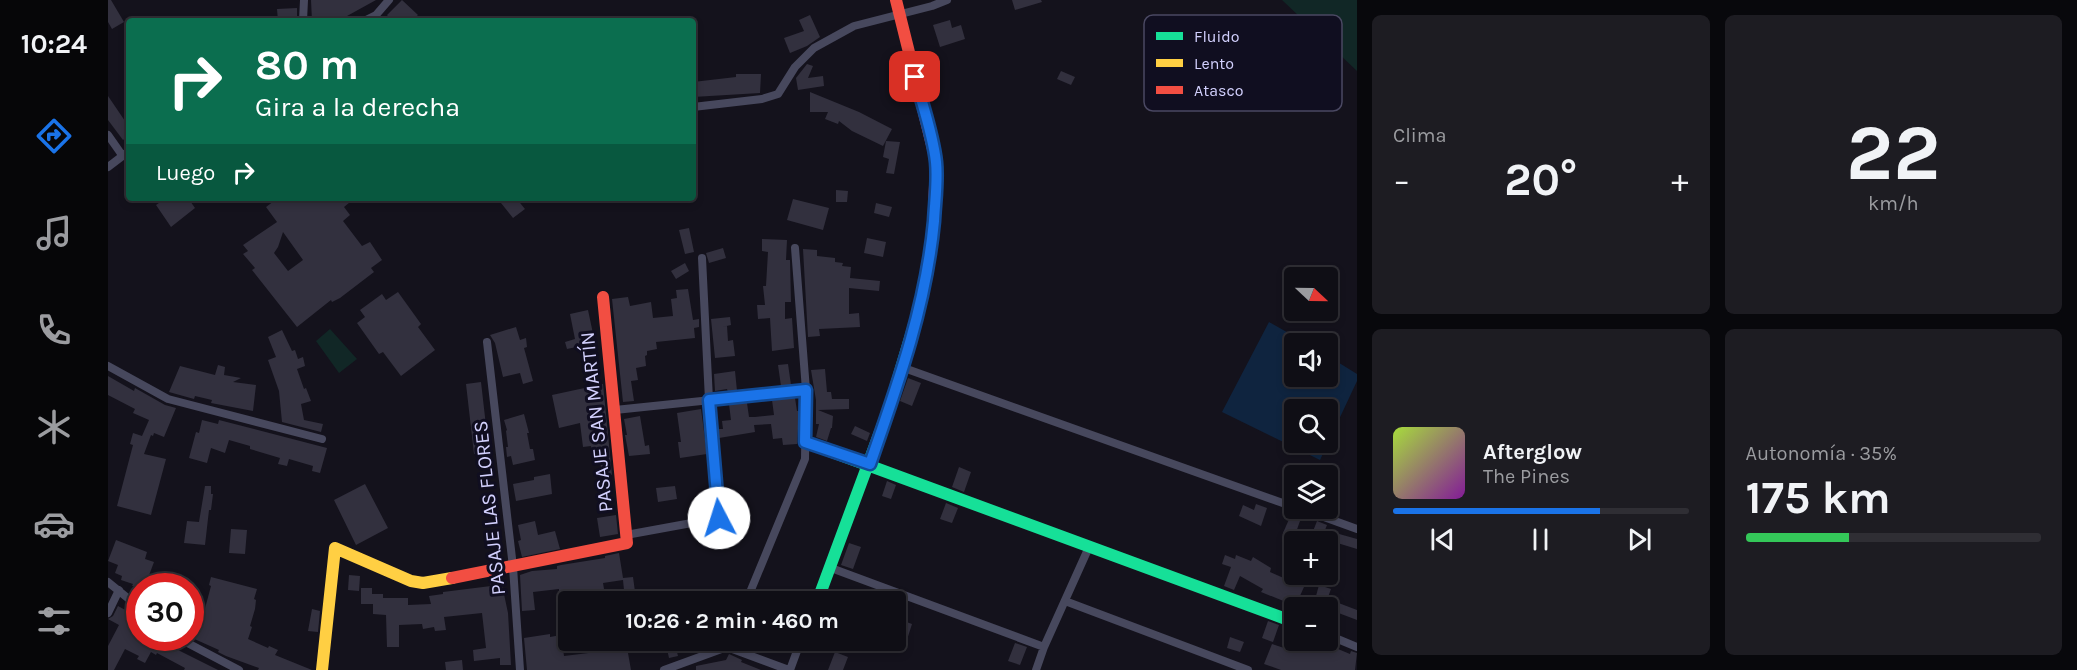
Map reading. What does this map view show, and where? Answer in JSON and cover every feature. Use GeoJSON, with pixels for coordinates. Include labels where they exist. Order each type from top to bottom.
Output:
{"type":"FeatureCollection","features":[{"type":"Feature","properties":{"kind":"street"},"geometry":{"type":"LineString","coordinates":[[303,18],[304,0]]}},
{"type":"Feature","properties":{"kind":"street"},"geometry":{"type":"LineString","coordinates":[[378,18],[389,0]]}},
{"type":"Feature","properties":{"kind":"street"},"geometry":{"type":"LineString","coordinates":[[822,591],[904,368],[919,315],[931,256],[936,161],[896,0]]}},
{"type":"Feature","properties":{"kind":"street"},"geometry":{"type":"LineString","coordinates":[[696,107],[762,99],[778,93],[795,67],[814,48],[854,26],[947,0]]}},
{"type":"Feature","properties":{"kind":"street"},"geometry":{"type":"LineString","coordinates":[[108,135],[125,153],[108,167]]}},
{"type":"Feature","properties":{"kind":"street"},"geometry":{"type":"LineString","coordinates":[[751,591],[805,459],[806,390],[795,248]]}},
{"type":"Feature","properties":{"kind":"street"},"geometry":{"type":"LineString","coordinates":[[322,670],[335,548],[411,581],[423,583],[513,567],[719,518],[709,400],[702,258]]}},
{"type":"Feature","properties":{"kind":"street","name":"PASAJE SAN MARTÍN"},"geometry":{"type":"LineString","coordinates":[[603,297],[627,539]]}},
{"type":"Feature","properties":{"kind":"street","name":"PASAJE LAS FLORES"},"geometry":{"type":"LineString","coordinates":[[487,342],[513,567],[520,670]]}},
{"type":"Feature","properties":{"kind":"street"},"geometry":{"type":"LineString","coordinates":[[108,366],[168,399],[322,439]]}},
{"type":"Feature","properties":{"kind":"street"},"geometry":{"type":"LineString","coordinates":[[904,368],[1284,503]]}},
{"type":"Feature","properties":{"kind":"street"},"geometry":{"type":"LineString","coordinates":[[615,410],[806,390]]}},
{"type":"Feature","properties":{"kind":"street"},"geometry":{"type":"LineString","coordinates":[[805,442],[870,464],[1284,618]]}},
{"type":"Feature","properties":{"kind":"street"},"geometry":{"type":"LineString","coordinates":[[1329,519],[1357,529]]}},
{"type":"Feature","properties":{"kind":"street"},"geometry":{"type":"LineString","coordinates":[[1036,670],[1089,547]]}},
{"type":"Feature","properties":{"kind":"street"},"geometry":{"type":"LineString","coordinates":[[831,568],[1044,647]]}},
{"type":"Feature","properties":{"kind":"street"},"geometry":{"type":"LineString","coordinates":[[108,582],[126,596]]}},
{"type":"Feature","properties":{"kind":"street"},"geometry":{"type":"LineString","coordinates":[[108,613],[119,590]]}},
{"type":"Feature","properties":{"kind":"street"},"geometry":{"type":"LineString","coordinates":[[1065,601],[1248,670]]}},
{"type":"Feature","properties":{"kind":"street"},"geometry":{"type":"LineString","coordinates":[[1338,639],[1357,647]]}},
{"type":"Feature","properties":{"kind":"street"},"geometry":{"type":"LineString","coordinates":[[203,651],[239,670]]}},
{"type":"Feature","properties":{"kind":"street"},"geometry":{"type":"LineString","coordinates":[[664,670],[712,651]]}},
{"type":"Feature","properties":{"kind":"street"},"geometry":{"type":"LineString","coordinates":[[745,651],[789,670],[797,651]]}},
{"type":"Feature","properties":{"kind":"green space"},"geometry":{"type":"Polygon","coordinates":[[[1282,0],[1357,0],[1357,71],[1342,57],[1342,15],[1298,15],[1282,0]]]}},
{"type":"Feature","properties":{"kind":"green space"},"geometry":{"type":"Polygon","coordinates":[[[330,329],[357,359],[339,373],[316,341],[330,329]]]}},
{"type":"Feature","properties":{"kind":"water"},"geometry":{"type":"Polygon","coordinates":[[[1269,322],[1288,333],[1284,333],[1284,387],[1338,387],[1338,362],[1357,374],[1357,381],[1338,422],[1338,399],[1284,399],[1284,442],[1222,412],[1269,322]]]}},
{"type":"Feature","properties":{"kind":"water"},"geometry":{"type":"Polygon","coordinates":[[[1306,453],[1323,453],[1320,460],[1306,453]]]}},
{"type":"Feature","properties":{"kind":"building"},"geometry":{"type":"Polygon","coordinates":[[[108,0],[111,0],[124,22],[112,29],[108,22],[108,0]]]}},
{"type":"Feature","properties":{"kind":"building"},"geometry":{"type":"Polygon","coordinates":[[[311,0],[376,0],[343,18],[312,18],[311,0]]]}},
{"type":"Feature","properties":{"kind":"building"},"geometry":{"type":"Polygon","coordinates":[[[402,0],[418,15],[414,18],[390,18],[387,15],[402,0]]]}},
{"type":"Feature","properties":{"kind":"building"},"geometry":{"type":"Polygon","coordinates":[[[1012,0],[1041,0],[1042,2],[1015,10],[1012,0]]]}},
{"type":"Feature","properties":{"kind":"building"},"geometry":{"type":"Polygon","coordinates":[[[297,8],[297,18],[278,18],[277,9],[297,8]]]}},
{"type":"Feature","properties":{"kind":"building"},"geometry":{"type":"Polygon","coordinates":[[[810,15],[820,37],[807,46],[790,53],[784,38],[804,31],[799,20],[810,15]]]}},
{"type":"Feature","properties":{"kind":"building"},"geometry":{"type":"Polygon","coordinates":[[[950,20],[952,28],[961,25],[965,39],[940,47],[933,25],[950,20]]]}},
{"type":"Feature","properties":{"kind":"building"},"geometry":{"type":"Polygon","coordinates":[[[807,64],[813,66],[808,78],[823,76],[824,86],[798,90],[796,78],[807,64]]]}},
{"type":"Feature","properties":{"kind":"building"},"geometry":{"type":"Polygon","coordinates":[[[1061,71],[1075,77],[1071,85],[1057,79],[1061,71]]]}},
{"type":"Feature","properties":{"kind":"building"},"geometry":{"type":"Polygon","coordinates":[[[736,74],[761,74],[760,93],[696,97],[696,82],[736,77],[736,74]]]}},
{"type":"Feature","properties":{"kind":"building"},"geometry":{"type":"Polygon","coordinates":[[[810,92],[859,112],[892,129],[883,146],[852,131],[839,121],[838,124],[825,119],[828,112],[810,112],[810,92]]]}},
{"type":"Feature","properties":{"kind":"building"},"geometry":{"type":"Polygon","coordinates":[[[108,96],[126,120],[126,138],[123,140],[108,120],[108,96]]]}},
{"type":"Feature","properties":{"kind":"building"},"geometry":{"type":"Polygon","coordinates":[[[886,141],[900,142],[894,174],[886,173],[889,159],[883,157],[886,141]]]}},
{"type":"Feature","properties":{"kind":"building"},"geometry":{"type":"Polygon","coordinates":[[[836,190],[848,191],[847,202],[836,202],[836,190]]]}},
{"type":"Feature","properties":{"kind":"building"},"geometry":{"type":"Polygon","coordinates":[[[793,199],[829,208],[823,230],[787,220],[793,199]]]}},
{"type":"Feature","properties":{"kind":"building"},"geometry":{"type":"Polygon","coordinates":[[[162,201],[190,201],[195,208],[171,227],[156,205],[162,201]]]}},
{"type":"Feature","properties":{"kind":"building"},"geometry":{"type":"Polygon","coordinates":[[[274,201],[351,201],[344,207],[350,215],[343,221],[362,246],[370,242],[382,260],[371,268],[374,272],[340,298],[332,302],[331,300],[297,327],[252,270],[255,268],[243,254],[248,251],[243,245],[277,222],[266,207],[274,201]],[[283,232],[274,253],[288,271],[303,260],[283,232]]]}},
{"type":"Feature","properties":{"kind":"building"},"geometry":{"type":"Polygon","coordinates":[[[499,201],[518,201],[525,209],[513,218],[499,201]]]}},
{"type":"Feature","properties":{"kind":"building"},"geometry":{"type":"Polygon","coordinates":[[[876,203],[892,207],[889,217],[874,213],[876,203]]]}},
{"type":"Feature","properties":{"kind":"building"},"geometry":{"type":"Polygon","coordinates":[[[689,228],[694,252],[685,254],[679,230],[689,228]]]}},
{"type":"Feature","properties":{"kind":"building"},"geometry":{"type":"Polygon","coordinates":[[[867,238],[886,242],[883,257],[864,253],[867,238]]]}},
{"type":"Feature","properties":{"kind":"building"},"geometry":{"type":"Polygon","coordinates":[[[762,239],[787,240],[786,260],[790,260],[791,302],[785,302],[785,319],[792,318],[794,348],[772,351],[770,318],[758,319],[757,305],[765,305],[763,286],[766,286],[768,252],[762,251],[762,239]]]}},
{"type":"Feature","properties":{"kind":"building"},"geometry":{"type":"Polygon","coordinates":[[[723,248],[726,258],[709,263],[706,253],[723,248]]]}},
{"type":"Feature","properties":{"kind":"building"},"geometry":{"type":"Polygon","coordinates":[[[803,249],[817,250],[817,256],[835,258],[835,262],[843,263],[842,266],[851,267],[850,278],[880,281],[879,291],[849,288],[849,314],[859,313],[860,327],[819,329],[820,336],[808,337],[803,249]]]}},
{"type":"Feature","properties":{"kind":"building"},"geometry":{"type":"Polygon","coordinates":[[[685,263],[689,271],[676,279],[671,271],[685,263]]]}},
{"type":"Feature","properties":{"kind":"building"},"geometry":{"type":"Polygon","coordinates":[[[688,289],[693,320],[699,319],[699,327],[694,328],[695,338],[656,342],[657,349],[647,351],[646,366],[636,368],[638,380],[631,381],[634,401],[623,402],[612,299],[628,297],[630,306],[651,302],[653,318],[673,316],[671,299],[677,298],[676,290],[688,289]]]}},
{"type":"Feature","properties":{"kind":"building"},"geometry":{"type":"Polygon","coordinates":[[[398,292],[421,324],[418,327],[435,350],[401,376],[383,352],[379,354],[357,323],[365,317],[360,310],[382,294],[386,300],[398,292]]]}},
{"type":"Feature","properties":{"kind":"building"},"geometry":{"type":"Polygon","coordinates":[[[588,310],[595,343],[567,349],[565,342],[575,339],[570,314],[588,310]]]}},
{"type":"Feature","properties":{"kind":"building"},"geometry":{"type":"Polygon","coordinates":[[[730,317],[731,325],[722,327],[727,326],[728,341],[733,340],[735,356],[715,358],[711,319],[730,317]]]}},
{"type":"Feature","properties":{"kind":"building"},"geometry":{"type":"Polygon","coordinates":[[[516,327],[520,340],[526,338],[527,347],[524,348],[533,381],[523,384],[520,373],[503,377],[495,343],[490,335],[516,327]]]}},
{"type":"Feature","properties":{"kind":"building"},"geometry":{"type":"Polygon","coordinates":[[[282,330],[298,359],[303,357],[305,366],[297,369],[311,401],[301,404],[304,420],[323,424],[321,432],[282,422],[279,391],[268,360],[276,357],[268,337],[282,330]]]}},
{"type":"Feature","properties":{"kind":"building"},"geometry":{"type":"Polygon","coordinates":[[[788,364],[791,385],[781,386],[778,365],[788,364]]]}},
{"type":"Feature","properties":{"kind":"building"},"geometry":{"type":"Polygon","coordinates":[[[218,365],[225,367],[224,375],[241,378],[233,382],[256,385],[253,411],[211,403],[212,400],[195,396],[194,399],[169,392],[180,366],[215,375],[218,365]]]}},
{"type":"Feature","properties":{"kind":"building"},"geometry":{"type":"Polygon","coordinates":[[[825,369],[827,392],[831,392],[832,399],[849,399],[849,409],[818,410],[833,416],[832,428],[827,441],[816,437],[819,424],[816,424],[816,400],[811,370],[825,369]]]}},
{"type":"Feature","properties":{"kind":"building"},"geometry":{"type":"Polygon","coordinates":[[[735,371],[737,391],[728,392],[727,389],[715,391],[714,374],[735,371]]]}},
{"type":"Feature","properties":{"kind":"building"},"geometry":{"type":"Polygon","coordinates":[[[108,376],[134,391],[135,388],[165,405],[176,408],[164,437],[154,433],[153,436],[151,435],[144,454],[166,459],[151,515],[117,506],[133,445],[130,444],[133,433],[142,436],[149,420],[133,413],[135,409],[108,395],[108,376]]]}},
{"type":"Feature","properties":{"kind":"building"},"geometry":{"type":"Polygon","coordinates":[[[908,378],[921,383],[912,406],[900,401],[908,378]]]}},
{"type":"Feature","properties":{"kind":"building"},"geometry":{"type":"Polygon","coordinates":[[[481,382],[489,452],[474,454],[466,384],[481,382]]]}},
{"type":"Feature","properties":{"kind":"building"},"geometry":{"type":"Polygon","coordinates":[[[603,384],[612,475],[602,476],[599,452],[592,453],[591,446],[583,447],[580,423],[559,428],[552,395],[603,384]]]}},
{"type":"Feature","properties":{"kind":"building"},"geometry":{"type":"Polygon","coordinates":[[[795,398],[797,411],[799,411],[797,444],[783,445],[782,438],[773,439],[771,424],[754,425],[755,432],[719,438],[718,429],[723,429],[722,421],[731,420],[729,404],[747,403],[749,417],[755,417],[774,415],[772,400],[795,398]]]}},
{"type":"Feature","properties":{"kind":"building"},"geometry":{"type":"Polygon","coordinates":[[[701,409],[707,454],[680,458],[678,442],[681,442],[677,413],[701,409]]]}},
{"type":"Feature","properties":{"kind":"building"},"geometry":{"type":"Polygon","coordinates":[[[524,414],[530,449],[533,449],[535,460],[513,465],[511,456],[507,457],[507,430],[504,420],[524,414]]]}},
{"type":"Feature","properties":{"kind":"building"},"geometry":{"type":"Polygon","coordinates":[[[640,416],[645,446],[649,445],[650,454],[629,456],[624,419],[640,416]]]}},
{"type":"Feature","properties":{"kind":"building"},"geometry":{"type":"Polygon","coordinates":[[[202,420],[218,424],[219,420],[327,448],[320,473],[312,471],[313,466],[289,459],[287,466],[278,464],[280,458],[229,440],[225,453],[211,448],[207,463],[189,458],[202,420]]]}},
{"type":"Feature","properties":{"kind":"building"},"geometry":{"type":"Polygon","coordinates":[[[855,426],[870,433],[867,441],[851,434],[855,426]]]}},
{"type":"Feature","properties":{"kind":"building"},"geometry":{"type":"Polygon","coordinates":[[[959,467],[971,472],[964,492],[952,487],[959,467]]]}},
{"type":"Feature","properties":{"kind":"building"},"geometry":{"type":"Polygon","coordinates":[[[550,474],[552,494],[516,501],[513,484],[550,474]]]}},
{"type":"Feature","properties":{"kind":"building"},"geometry":{"type":"Polygon","coordinates":[[[887,481],[896,485],[891,499],[882,496],[887,481]]]}},
{"type":"Feature","properties":{"kind":"building"},"geometry":{"type":"Polygon","coordinates":[[[365,484],[388,528],[356,545],[334,500],[365,484]]]}},
{"type":"Feature","properties":{"kind":"building"},"geometry":{"type":"Polygon","coordinates":[[[205,486],[211,486],[211,494],[213,494],[205,545],[184,543],[187,521],[199,522],[205,486]]]}},
{"type":"Feature","properties":{"kind":"building"},"geometry":{"type":"Polygon","coordinates":[[[675,486],[677,499],[658,502],[656,488],[675,486]]]}},
{"type":"Feature","properties":{"kind":"building"},"geometry":{"type":"Polygon","coordinates":[[[946,503],[958,508],[952,523],[940,519],[946,503]]]}},
{"type":"Feature","properties":{"kind":"building"},"geometry":{"type":"Polygon","coordinates":[[[1256,504],[1267,508],[1261,526],[1239,516],[1243,505],[1254,510],[1256,504]]]}},
{"type":"Feature","properties":{"kind":"building"},"geometry":{"type":"Polygon","coordinates":[[[616,515],[618,534],[600,537],[597,518],[616,515]]]}},
{"type":"Feature","properties":{"kind":"building"},"geometry":{"type":"Polygon","coordinates":[[[1289,519],[1300,521],[1296,531],[1284,531],[1283,533],[1289,519]]]}},
{"type":"Feature","properties":{"kind":"building"},"geometry":{"type":"Polygon","coordinates":[[[535,521],[538,535],[555,531],[560,549],[522,557],[518,541],[521,540],[518,525],[535,521]]]}},
{"type":"Feature","properties":{"kind":"building"},"geometry":{"type":"Polygon","coordinates":[[[1317,521],[1327,525],[1325,530],[1329,531],[1313,531],[1317,521]]]}},
{"type":"Feature","properties":{"kind":"building"},"geometry":{"type":"Polygon","coordinates":[[[231,529],[247,530],[245,554],[229,553],[231,529]]]}},
{"type":"Feature","properties":{"kind":"building"},"geometry":{"type":"Polygon","coordinates":[[[1338,534],[1357,539],[1357,549],[1338,543],[1338,534]]]}},
{"type":"Feature","properties":{"kind":"building"},"geometry":{"type":"Polygon","coordinates":[[[116,540],[147,552],[145,559],[154,562],[150,573],[126,573],[126,582],[121,580],[122,576],[115,573],[118,565],[108,561],[116,540]]]}},
{"type":"Feature","properties":{"kind":"building"},"geometry":{"type":"Polygon","coordinates":[[[849,543],[861,547],[853,569],[841,565],[849,543]]]}},
{"type":"Feature","properties":{"kind":"building"},"geometry":{"type":"Polygon","coordinates":[[[619,553],[623,578],[633,577],[635,591],[624,591],[623,580],[603,583],[604,589],[591,591],[559,591],[559,589],[533,592],[535,610],[522,611],[520,575],[532,571],[557,569],[557,566],[605,558],[605,556],[619,553]]]}},
{"type":"Feature","properties":{"kind":"building"},"geometry":{"type":"Polygon","coordinates":[[[1225,555],[1235,559],[1236,555],[1251,561],[1253,557],[1271,568],[1270,572],[1284,578],[1284,585],[1304,587],[1299,597],[1284,597],[1284,601],[1261,592],[1263,589],[1240,576],[1234,590],[1224,586],[1231,567],[1222,564],[1225,555]]]}},
{"type":"Feature","properties":{"kind":"building"},"geometry":{"type":"Polygon","coordinates":[[[349,575],[360,576],[359,591],[348,590],[349,575]]]}},
{"type":"Feature","properties":{"kind":"building"},"geometry":{"type":"Polygon","coordinates":[[[211,577],[257,589],[250,626],[252,627],[248,639],[278,650],[275,655],[312,670],[258,670],[259,668],[226,656],[204,643],[204,612],[211,586],[209,585],[211,577]]]}},
{"type":"Feature","properties":{"kind":"building"},"geometry":{"type":"Polygon","coordinates":[[[501,580],[508,613],[511,665],[500,665],[500,658],[474,661],[473,650],[486,648],[482,613],[444,617],[446,630],[435,631],[434,627],[423,629],[422,624],[399,625],[399,647],[387,647],[386,615],[373,614],[373,604],[361,604],[361,588],[372,588],[372,594],[383,594],[383,598],[408,598],[408,605],[431,604],[429,596],[491,586],[490,582],[501,580]]]}},
{"type":"Feature","properties":{"kind":"building"},"geometry":{"type":"Polygon","coordinates":[[[1319,585],[1331,589],[1328,597],[1316,596],[1319,585]]]}},
{"type":"Feature","properties":{"kind":"building"},"geometry":{"type":"Polygon","coordinates":[[[1338,603],[1357,610],[1357,620],[1338,613],[1338,603]]]}},
{"type":"Feature","properties":{"kind":"building"},"geometry":{"type":"Polygon","coordinates":[[[118,606],[126,610],[126,650],[114,670],[108,670],[108,646],[119,625],[108,619],[113,616],[118,606]]]}},
{"type":"Feature","properties":{"kind":"building"},"geometry":{"type":"Polygon","coordinates":[[[312,609],[320,611],[318,632],[308,631],[312,609]]]}},
{"type":"Feature","properties":{"kind":"building"},"geometry":{"type":"Polygon","coordinates":[[[1268,621],[1279,625],[1273,642],[1262,638],[1268,621]]]}},
{"type":"Feature","properties":{"kind":"building"},"geometry":{"type":"Polygon","coordinates":[[[906,622],[912,624],[906,643],[906,622]]]}},
{"type":"Feature","properties":{"kind":"building"},"geometry":{"type":"Polygon","coordinates":[[[550,634],[550,637],[558,636],[558,651],[563,651],[564,656],[605,651],[647,651],[628,653],[631,670],[527,670],[524,638],[550,634]]]}},
{"type":"Feature","properties":{"kind":"building"},"geometry":{"type":"Polygon","coordinates":[[[1230,637],[1244,642],[1240,652],[1227,648],[1230,637]]]}},
{"type":"Feature","properties":{"kind":"building"},"geometry":{"type":"Polygon","coordinates":[[[1015,643],[1027,647],[1020,665],[1008,661],[1015,643]]]}},
{"type":"Feature","properties":{"kind":"building"},"geometry":{"type":"Polygon","coordinates":[[[1272,644],[1284,648],[1284,651],[1338,651],[1338,649],[1350,654],[1351,651],[1357,653],[1355,670],[1281,670],[1264,664],[1272,644]]]}},
{"type":"Feature","properties":{"kind":"building"},"geometry":{"type":"Polygon","coordinates":[[[129,651],[180,651],[218,670],[184,670],[185,668],[157,653],[156,655],[151,652],[145,663],[137,659],[139,656],[129,651]]]}},
{"type":"Feature","properties":{"kind":"building"},"geometry":{"type":"Polygon","coordinates":[[[667,651],[677,651],[678,656],[669,658],[667,651]]]}},
{"type":"Feature","properties":{"kind":"building"},"geometry":{"type":"Polygon","coordinates":[[[835,652],[848,657],[843,670],[828,670],[835,652]]]}},
{"type":"Feature","properties":{"kind":"building"},"geometry":{"type":"Polygon","coordinates":[[[729,654],[761,670],[696,670],[696,666],[726,660],[729,654]]]}},
{"type":"Feature","properties":{"kind":"building"},"geometry":{"type":"Polygon","coordinates":[[[462,660],[463,670],[446,670],[445,662],[462,660]]]}},
{"type":"Feature","properties":{"kind":"traffic: fast"},"geometry":{"type":"LineString","coordinates":[[821,591],[890,405],[920,305]]}},
{"type":"Feature","properties":{"kind":"traffic: fast"},"geometry":{"type":"LineString","coordinates":[[805,442],[1284,618]]}},
{"type":"Feature","properties":{"kind":"traffic: slow"},"geometry":{"type":"LineString","coordinates":[[322,670],[335,548],[411,581],[423,583],[452,578]]}},
{"type":"Feature","properties":{"kind":"traffic: jam"},"geometry":{"type":"LineString","coordinates":[[896,0],[936,161],[933,234],[920,305]]}},
{"type":"Feature","properties":{"kind":"traffic: jam"},"geometry":{"type":"LineString","coordinates":[[452,578],[627,543],[603,297]]}},
{"type":"Feature","properties":{"kind":"route"},"geometry":{"type":"LineString","coordinates":[[719,518],[709,400],[806,390],[805,442],[870,464],[904,368],[919,315],[931,256],[936,161],[915,77]]}}]}
